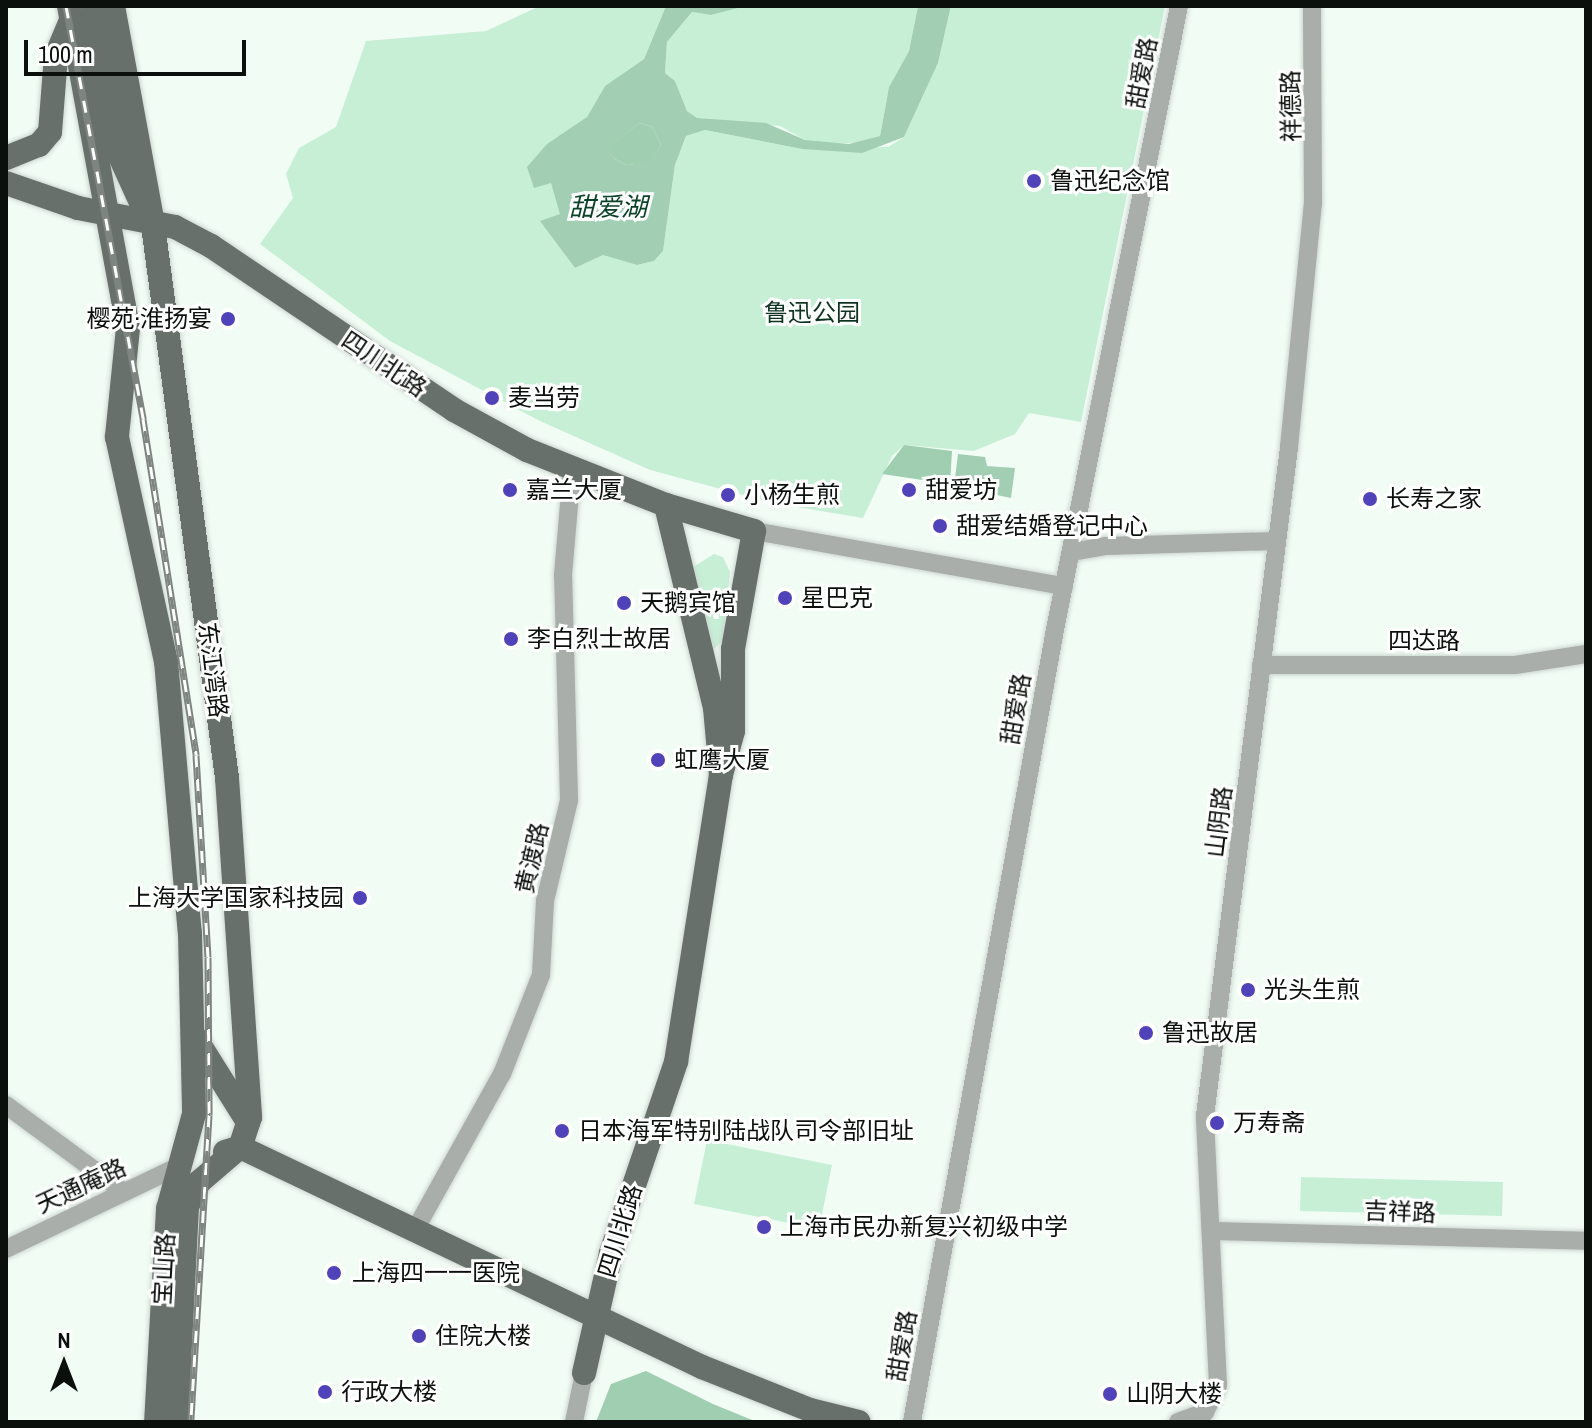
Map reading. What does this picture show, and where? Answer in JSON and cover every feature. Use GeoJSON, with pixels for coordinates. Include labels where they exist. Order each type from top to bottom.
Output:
{"type":"FeatureCollection","features":[{"type":"Feature","properties":{"kind":"main road","name":"东江湾路"},"geometry":{"type":"LineString","coordinates":[[93,6],[118,152],[136,198],[152,218]]}},
{"type":"Feature","properties":{"kind":"main road","name":"东江湾路"},"geometry":{"type":"LineString","coordinates":[[113,6],[152,218],[227,778],[245,1135]]}},
{"type":"Feature","properties":{"kind":"main road","name":"东江湾路"},"geometry":{"type":"LineString","coordinates":[[70,12],[111,214],[129,337],[117,437],[145,549],[170,691],[194,1036],[193,1125],[177,1167]]}},
{"type":"Feature","properties":{"kind":"main road"},"geometry":{"type":"LineString","coordinates":[[6,158],[39,145],[50,132],[56,56],[70,12]]}},
{"type":"Feature","properties":{"kind":"main road","name":"四川北路"},"geometry":{"type":"LineString","coordinates":[[7,188],[111,214],[152,218],[211,246],[454,410],[572,469],[666,505],[754,531],[733,649],[733,731],[721,775],[676,1062],[611,1253],[584,1373]]}},
{"type":"Feature","properties":{"kind":"main road","name":"四川北路"},"geometry":{"type":"LineString","coordinates":[[666,505],[715,708],[721,775]]}},
{"type":"Feature","properties":{"kind":"main road"},"geometry":{"type":"LineString","coordinates":[[702,657],[720,670],[733,649]]}},
{"type":"Feature","properties":{"kind":"main road","name":"东江湾路"},"geometry":{"type":"LineString","coordinates":[[194,1036],[245,1135]]}},
{"type":"Feature","properties":{"kind":"main road"},"geometry":{"type":"LineString","coordinates":[[177,1167],[245,1135],[415,1230],[596,1316],[759,1390],[859,1422]]}},
{"type":"Feature","properties":{"kind":"main road","name":"宝山路"},"geometry":{"type":"LineString","coordinates":[[187,1217],[199,1182],[245,1135]]}},
{"type":"Feature","properties":{"kind":"main road","name":"宝山路"},"geometry":{"type":"LineString","coordinates":[[176,1422],[187,1217],[177,1167]]}},
{"type":"Feature","properties":{"kind":"main road","name":"宝山路"},"geometry":{"type":"LineString","coordinates":[[156,1422],[168,1209],[177,1167]]}},
{"type":"Feature","properties":{"kind":"street","name":"甜爱路"},"geometry":{"type":"LineString","coordinates":[[912,1422],[1064,586],[1179,6]]}},
{"type":"Feature","properties":{"kind":"street","name":"祥德路"},"geometry":{"type":"LineString","coordinates":[[1312,6],[1313,204]]}},
{"type":"Feature","properties":{"kind":"street","name":"山阴路"},"geometry":{"type":"LineString","coordinates":[[1186,1421],[1205,1412],[1218,1385],[1214,1231],[1204,1146],[1209,1070],[1221,1013],[1313,204]]}},
{"type":"Feature","properties":{"kind":"street","name":"黄渡路"},"geometry":{"type":"LineString","coordinates":[[415,1230],[502,1074],[541,975],[545,901],[569,800],[563,575],[572,469]]}},
{"type":"Feature","properties":{"kind":"street"},"geometry":{"type":"LineString","coordinates":[[754,531],[1064,586]]}},
{"type":"Feature","properties":{"kind":"street"},"geometry":{"type":"LineString","coordinates":[[1072,552],[1106,546],[1277,541]]}},
{"type":"Feature","properties":{"kind":"street","name":"四达路"},"geometry":{"type":"LineString","coordinates":[[1261,665],[1515,665],[1586,654]]}},
{"type":"Feature","properties":{"kind":"street"},"geometry":{"type":"LineString","coordinates":[[6,1105],[124,1192]]}},
{"type":"Feature","properties":{"kind":"street","name":"天通庵路"},"geometry":{"type":"LineString","coordinates":[[6,1249],[177,1167]]}},
{"type":"Feature","properties":{"kind":"street","name":"吉祥路"},"geometry":{"type":"LineString","coordinates":[[1214,1231],[1586,1241]]}},
{"type":"Feature","properties":{"kind":"street"},"geometry":{"type":"LineString","coordinates":[[574,1422],[584,1373]]}},
{"type":"Feature","properties":{"kind":"green space","name":"鲁迅公园"},"geometry":{"type":"Polygon","coordinates":[[[540,6],[666,6],[644,59],[605,86],[587,117],[571,132],[547,144],[561,215],[541,221],[575,268],[603,255],[637,265],[654,261],[663,251],[675,165],[686,136],[705,130],[802,149],[888,147],[904,137],[938,63],[951,6],[1165,6],[1081,422],[1029,413],[1015,434],[974,451],[904,445],[892,456],[863,518],[773,503],[650,470],[540,421],[390,341],[260,244],[293,198],[286,174],[299,148],[336,127],[366,41],[486,31],[540,6]]]}},
{"type":"Feature","properties":{"kind":"green space"},"geometry":{"type":"Polygon","coordinates":[[[746,6],[918,6],[909,51],[889,87],[880,136],[871,142],[825,144],[805,140],[780,126],[697,118],[687,111],[675,81],[665,73],[667,42],[692,12],[711,15],[746,6]]]}},
{"type":"Feature","properties":{"kind":"green space"},"geometry":{"type":"Polygon","coordinates":[[[714,554],[723,557],[730,572],[723,641],[714,649],[709,647],[693,567],[714,554]]]}},
{"type":"Feature","properties":{"kind":"green space"},"geometry":{"type":"Polygon","coordinates":[[[707,1140],[832,1165],[819,1229],[694,1204],[707,1140]]]}},
{"type":"Feature","properties":{"kind":"green space"},"geometry":{"type":"Polygon","coordinates":[[[1301,1177],[1503,1182],[1502,1216],[1300,1211],[1301,1177]]]}},
{"type":"Feature","properties":{"kind":"shaded area"},"geometry":{"type":"Polygon","coordinates":[[[640,123],[652,127],[661,145],[650,163],[627,165],[615,159],[606,148],[640,123]]]}},
{"type":"Feature","properties":{"kind":"shaded area"},"geometry":{"type":"Polygon","coordinates":[[[904,445],[952,451],[950,484],[882,474],[904,445]]]}},
{"type":"Feature","properties":{"kind":"shaded area"},"geometry":{"type":"Polygon","coordinates":[[[646,1371],[757,1422],[596,1422],[611,1384],[646,1371]]]}},
{"type":"Feature","properties":{"kind":"water","name":"甜爱湖"},"geometry":{"type":"Polygon","coordinates":[[[666,6],[746,6],[711,15],[692,12],[667,42],[665,73],[675,81],[687,111],[697,118],[766,123],[805,140],[849,144],[880,136],[889,87],[909,51],[918,6],[951,6],[938,63],[904,137],[862,153],[802,149],[705,130],[686,136],[675,165],[663,251],[654,261],[637,265],[603,255],[575,268],[540,221],[560,214],[551,183],[534,188],[527,167],[547,144],[587,117],[605,86],[644,59],[666,6]],[[640,123],[607,148],[615,159],[627,165],[650,162],[661,145],[652,127],[640,123]]]}},
{"type":"Feature","properties":{"kind":"water"},"geometry":{"type":"Polygon","coordinates":[[[958,454],[985,457],[987,466],[1015,468],[1011,498],[954,486],[958,454]]]}},
{"type":"Feature","properties":{"kind":"railway"},"geometry":{"type":"LineString","coordinates":[[66,6],[143,419],[196,755],[208,957],[209,1115],[191,1422]]}},
{"type":"Feature","properties":{"kind":"place","name":"鲁迅纪念馆"},"geometry":{"type":"Point","coordinates":[1034,181]}},
{"type":"Feature","properties":{"kind":"place","name":"樱苑·淮扬宴"},"geometry":{"type":"Point","coordinates":[228,319]}},
{"type":"Feature","properties":{"kind":"place","name":"麦当劳"},"geometry":{"type":"Point","coordinates":[492,398]}},
{"type":"Feature","properties":{"kind":"place","name":"嘉兰大厦"},"geometry":{"type":"Point","coordinates":[510,490]}},
{"type":"Feature","properties":{"kind":"place","name":"甜爱坊"},"geometry":{"type":"Point","coordinates":[909,490]}},
{"type":"Feature","properties":{"kind":"place","name":"小杨生煎"},"geometry":{"type":"Point","coordinates":[728,495]}},
{"type":"Feature","properties":{"kind":"place","name":"长寿之家"},"geometry":{"type":"Point","coordinates":[1370,499]}},
{"type":"Feature","properties":{"kind":"place","name":"甜爱结婚登记中心"},"geometry":{"type":"Point","coordinates":[940,526]}},
{"type":"Feature","properties":{"kind":"place","name":"星巴克"},"geometry":{"type":"Point","coordinates":[785,598]}},
{"type":"Feature","properties":{"kind":"place","name":"天鹅宾馆"},"geometry":{"type":"Point","coordinates":[624,603]}},
{"type":"Feature","properties":{"kind":"place","name":"李白烈士故居"},"geometry":{"type":"Point","coordinates":[511,639]}},
{"type":"Feature","properties":{"kind":"place","name":"虹鹰大厦"},"geometry":{"type":"Point","coordinates":[658,760]}},
{"type":"Feature","properties":{"kind":"place","name":"上海大学国家科技园"},"geometry":{"type":"Point","coordinates":[360,898]}},
{"type":"Feature","properties":{"kind":"place","name":"光头生煎"},"geometry":{"type":"Point","coordinates":[1248,990]}},
{"type":"Feature","properties":{"kind":"place","name":"鲁迅故居"},"geometry":{"type":"Point","coordinates":[1146,1033]}},
{"type":"Feature","properties":{"kind":"place","name":"万寿斋"},"geometry":{"type":"Point","coordinates":[1217,1123]}},
{"type":"Feature","properties":{"kind":"place","name":"日本海军特别陆战队司令部旧址"},"geometry":{"type":"Point","coordinates":[562,1131]}},
{"type":"Feature","properties":{"kind":"place","name":"上海市民办新复兴初级中学"},"geometry":{"type":"Point","coordinates":[764,1227]}},
{"type":"Feature","properties":{"kind":"place","name":"上海四一一医院"},"geometry":{"type":"Point","coordinates":[334,1273]}},
{"type":"Feature","properties":{"kind":"place","name":"住院大楼"},"geometry":{"type":"Point","coordinates":[419,1336]}},
{"type":"Feature","properties":{"kind":"place","name":"行政大楼"},"geometry":{"type":"Point","coordinates":[325,1392]}},
{"type":"Feature","properties":{"kind":"place","name":"山阴大楼"},"geometry":{"type":"Point","coordinates":[1110,1394]}}]}
